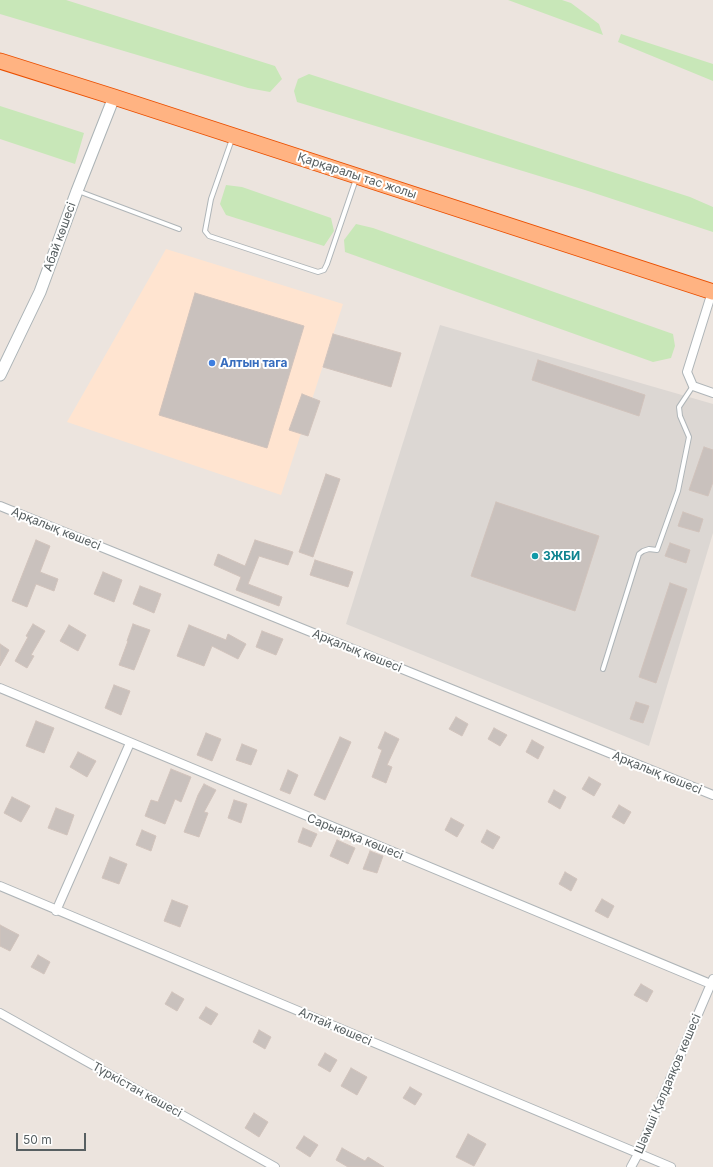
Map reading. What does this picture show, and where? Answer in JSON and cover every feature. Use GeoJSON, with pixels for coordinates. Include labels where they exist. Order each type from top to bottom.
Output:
{"type":"FeatureCollection","features":[{"type":"Feature","properties":{"kind":"highway","name":"Қарқаралы тас жолы"},"geometry":{"type":"LineString","coordinates":[[0,61],[233,135],[357,177],[712,292]]}},
{"type":"Feature","properties":{"kind":"main road","name":"Абай көшесі"},"geometry":{"type":"LineString","coordinates":[[0,375],[40,292],[77,191],[114,97]]}},
{"type":"Feature","properties":{"kind":"street"},"geometry":{"type":"LineString","coordinates":[[712,292],[687,372],[693,386],[713,393]]}},
{"type":"Feature","properties":{"kind":"street","name":"Арқалық көшесі"},"geometry":{"type":"LineString","coordinates":[[0,506],[713,795]]}},
{"type":"Feature","properties":{"kind":"street","name":"Сарыарқа көшесі"},"geometry":{"type":"LineString","coordinates":[[0,688],[712,983]]}},
{"type":"Feature","properties":{"kind":"street"},"geometry":{"type":"LineString","coordinates":[[56,911],[130,743]]}},
{"type":"Feature","properties":{"kind":"street","name":"Алтай көшесі"},"geometry":{"type":"LineString","coordinates":[[0,886],[56,911],[671,1167]]}},
{"type":"Feature","properties":{"kind":"street","name":"Шәмші Қалдаяқов көшесі"},"geometry":{"type":"LineString","coordinates":[[631,1167],[712,983]]}},
{"type":"Feature","properties":{"kind":"street","name":"Түркістан көшесі"},"geometry":{"type":"LineString","coordinates":[[0,1013],[275,1167]]}},
{"type":"Feature","properties":{"kind":"lane"},"geometry":{"type":"LineString","coordinates":[[233,135],[206,222],[205,231],[209,236],[318,272],[324,270],[357,177]]}},
{"type":"Feature","properties":{"kind":"lane"},"geometry":{"type":"LineString","coordinates":[[77,191],[179,229]]}},
{"type":"Feature","properties":{"kind":"lane"},"geometry":{"type":"LineString","coordinates":[[603,669],[639,554],[649,549],[657,550],[678,491],[689,437],[681,421],[679,407],[693,386]]}},
{"type":"Feature","properties":{"kind":"shaded area","name":"Алтын тага"},"geometry":{"type":"Polygon","coordinates":[[[166,249],[343,304],[281,495],[67,422],[166,249]]]}},
{"type":"Feature","properties":{"kind":"shaded area"},"geometry":{"type":"Polygon","coordinates":[[[440,325],[713,404],[713,533],[649,746],[346,624],[440,325]]]}},
{"type":"Feature","properties":{"kind":"green space"},"geometry":{"type":"Polygon","coordinates":[[[0,0],[66,0],[275,66],[282,79],[270,92],[248,88],[0,14],[0,0]]]}},
{"type":"Feature","properties":{"kind":"green space"},"geometry":{"type":"Polygon","coordinates":[[[508,0],[562,0],[571,3],[599,24],[603,35],[508,0]]]}},
{"type":"Feature","properties":{"kind":"green space"},"geometry":{"type":"Polygon","coordinates":[[[621,34],[713,64],[713,81],[618,42],[621,34]]]}},
{"type":"Feature","properties":{"kind":"green space"},"geometry":{"type":"Polygon","coordinates":[[[309,74],[690,197],[713,207],[713,232],[585,190],[297,102],[294,91],[298,79],[309,74]]]}},
{"type":"Feature","properties":{"kind":"green space"},"geometry":{"type":"Polygon","coordinates":[[[0,106],[84,133],[75,164],[0,139],[0,106]]]}},
{"type":"Feature","properties":{"kind":"green space"},"geometry":{"type":"Polygon","coordinates":[[[226,185],[242,187],[331,218],[334,231],[324,246],[226,215],[220,204],[226,185]]]}},
{"type":"Feature","properties":{"kind":"green space"},"geometry":{"type":"Polygon","coordinates":[[[356,224],[373,228],[673,334],[675,346],[671,358],[653,362],[345,252],[344,240],[356,224]]]}},
{"type":"Feature","properties":{"kind":"building"},"geometry":{"type":"Polygon","coordinates":[[[195,293],[304,326],[267,448],[159,415],[195,293]]]}},
{"type":"Feature","properties":{"kind":"building"},"geometry":{"type":"Polygon","coordinates":[[[333,334],[401,353],[391,387],[323,367],[333,334]]]}},
{"type":"Feature","properties":{"kind":"building"},"geometry":{"type":"Polygon","coordinates":[[[538,360],[645,395],[639,416],[532,380],[538,360]]]}},
{"type":"Feature","properties":{"kind":"building"},"geometry":{"type":"Polygon","coordinates":[[[302,394],[320,401],[308,436],[289,430],[302,394]]]}},
{"type":"Feature","properties":{"kind":"building"},"geometry":{"type":"Polygon","coordinates":[[[704,447],[713,450],[713,482],[708,496],[689,490],[704,447]]]}},
{"type":"Feature","properties":{"kind":"building"},"geometry":{"type":"Polygon","coordinates":[[[326,474],[340,479],[313,557],[299,552],[326,474]]]}},
{"type":"Feature","properties":{"kind":"building","name":"ЗЖБИ"},"geometry":{"type":"Polygon","coordinates":[[[496,502],[599,536],[575,611],[471,576],[496,502]]]}},
{"type":"Feature","properties":{"kind":"building"},"geometry":{"type":"Polygon","coordinates":[[[683,512],[703,519],[699,532],[678,526],[683,512]]]}},
{"type":"Feature","properties":{"kind":"building"},"geometry":{"type":"Polygon","coordinates":[[[36,540],[50,546],[40,572],[58,579],[54,591],[36,584],[27,607],[12,601],[36,540]]]}},
{"type":"Feature","properties":{"kind":"building"},"geometry":{"type":"Polygon","coordinates":[[[255,540],[293,552],[288,565],[259,556],[248,584],[282,597],[279,606],[236,590],[241,577],[214,565],[218,554],[245,566],[255,540]]]}},
{"type":"Feature","properties":{"kind":"building"},"geometry":{"type":"Polygon","coordinates":[[[670,543],[690,550],[686,563],[665,556],[670,543]]]}},
{"type":"Feature","properties":{"kind":"building"},"geometry":{"type":"Polygon","coordinates":[[[315,560],[353,572],[348,587],[310,575],[315,560]]]}},
{"type":"Feature","properties":{"kind":"building"},"geometry":{"type":"Polygon","coordinates":[[[103,572],[122,580],[114,602],[94,594],[103,572]]]}},
{"type":"Feature","properties":{"kind":"building"},"geometry":{"type":"Polygon","coordinates":[[[670,583],[687,589],[656,683],[639,677],[670,583]]]}},
{"type":"Feature","properties":{"kind":"building"},"geometry":{"type":"Polygon","coordinates":[[[140,586],[161,594],[154,613],[133,604],[140,586]]]}},
{"type":"Feature","properties":{"kind":"building"},"geometry":{"type":"Polygon","coordinates":[[[33,624],[45,631],[31,655],[34,656],[27,668],[15,661],[33,624]]]}},
{"type":"Feature","properties":{"kind":"building"},"geometry":{"type":"Polygon","coordinates":[[[133,624],[150,630],[134,670],[119,665],[133,624]]]}},
{"type":"Feature","properties":{"kind":"building"},"geometry":{"type":"Polygon","coordinates":[[[69,625],[86,635],[78,651],[60,641],[69,625]]]}},
{"type":"Feature","properties":{"kind":"building"},"geometry":{"type":"Polygon","coordinates":[[[189,625],[226,640],[228,634],[246,644],[238,659],[212,646],[204,666],[177,656],[189,625]]]}},
{"type":"Feature","properties":{"kind":"building"},"geometry":{"type":"Polygon","coordinates":[[[262,631],[283,639],[276,655],[256,647],[262,631]]]}},
{"type":"Feature","properties":{"kind":"building"},"geometry":{"type":"Polygon","coordinates":[[[0,644],[9,650],[0,666],[0,644]]]}},
{"type":"Feature","properties":{"kind":"building"},"geometry":{"type":"Polygon","coordinates":[[[114,685],[130,691],[121,715],[105,708],[114,685]]]}},
{"type":"Feature","properties":{"kind":"building"},"geometry":{"type":"Polygon","coordinates":[[[636,702],[649,706],[643,723],[630,719],[636,702]]]}},
{"type":"Feature","properties":{"kind":"building"},"geometry":{"type":"Polygon","coordinates":[[[456,717],[468,724],[462,736],[449,729],[456,717]]]}},
{"type":"Feature","properties":{"kind":"building"},"geometry":{"type":"Polygon","coordinates":[[[36,721],[54,728],[44,753],[26,746],[36,721]]]}},
{"type":"Feature","properties":{"kind":"building"},"geometry":{"type":"Polygon","coordinates":[[[494,728],[507,735],[500,746],[488,739],[494,728]]]}},
{"type":"Feature","properties":{"kind":"building"},"geometry":{"type":"Polygon","coordinates":[[[385,732],[399,739],[387,765],[392,767],[386,783],[372,777],[382,750],[378,748],[385,732]]]}},
{"type":"Feature","properties":{"kind":"building"},"geometry":{"type":"Polygon","coordinates":[[[206,733],[221,739],[212,761],[197,755],[206,733]]]}},
{"type":"Feature","properties":{"kind":"building"},"geometry":{"type":"Polygon","coordinates":[[[340,737],[351,742],[325,800],[314,795],[340,737]]]}},
{"type":"Feature","properties":{"kind":"building"},"geometry":{"type":"Polygon","coordinates":[[[532,740],[544,747],[538,759],[526,752],[532,740]]]}},
{"type":"Feature","properties":{"kind":"building"},"geometry":{"type":"Polygon","coordinates":[[[242,744],[257,750],[251,765],[236,760],[242,744]]]}},
{"type":"Feature","properties":{"kind":"building"},"geometry":{"type":"Polygon","coordinates":[[[78,752],[96,761],[87,777],[70,767],[78,752]]]}},
{"type":"Feature","properties":{"kind":"building"},"geometry":{"type":"Polygon","coordinates":[[[171,769],[191,777],[181,802],[175,799],[165,824],[145,816],[151,800],[158,802],[171,769]]]}},
{"type":"Feature","properties":{"kind":"building"},"geometry":{"type":"Polygon","coordinates":[[[288,770],[298,775],[290,794],[280,790],[288,770]]]}},
{"type":"Feature","properties":{"kind":"building"},"geometry":{"type":"Polygon","coordinates":[[[589,777],[601,784],[594,796],[582,789],[589,777]]]}},
{"type":"Feature","properties":{"kind":"building"},"geometry":{"type":"Polygon","coordinates":[[[204,784],[216,790],[204,812],[208,813],[199,837],[184,832],[198,795],[204,784]]]}},
{"type":"Feature","properties":{"kind":"building"},"geometry":{"type":"Polygon","coordinates":[[[554,790],[566,797],[560,809],[548,802],[554,790]]]}},
{"type":"Feature","properties":{"kind":"building"},"geometry":{"type":"Polygon","coordinates":[[[12,797],[30,806],[21,822],[4,813],[12,797]]]}},
{"type":"Feature","properties":{"kind":"building"},"geometry":{"type":"Polygon","coordinates":[[[234,800],[247,804],[241,823],[228,818],[234,800]]]}},
{"type":"Feature","properties":{"kind":"building"},"geometry":{"type":"Polygon","coordinates":[[[619,805],[631,812],[624,824],[612,817],[619,805]]]}},
{"type":"Feature","properties":{"kind":"building"},"geometry":{"type":"Polygon","coordinates":[[[56,808],[74,815],[67,835],[48,828],[56,808]]]}},
{"type":"Feature","properties":{"kind":"building"},"geometry":{"type":"Polygon","coordinates":[[[451,818],[464,825],[457,837],[445,830],[451,818]]]}},
{"type":"Feature","properties":{"kind":"building"},"geometry":{"type":"Polygon","coordinates":[[[303,828],[317,834],[311,847],[298,842],[303,828]]]}},
{"type":"Feature","properties":{"kind":"building"},"geometry":{"type":"Polygon","coordinates":[[[142,830],[156,836],[151,851],[136,845],[142,830]]]}},
{"type":"Feature","properties":{"kind":"building"},"geometry":{"type":"Polygon","coordinates":[[[487,830],[500,837],[493,849],[481,842],[487,830]]]}},
{"type":"Feature","properties":{"kind":"building"},"geometry":{"type":"Polygon","coordinates":[[[337,840],[355,848],[348,864],[330,856],[337,840]]]}},
{"type":"Feature","properties":{"kind":"building"},"geometry":{"type":"Polygon","coordinates":[[[370,851],[383,856],[377,873],[363,869],[370,851]]]}},
{"type":"Feature","properties":{"kind":"building"},"geometry":{"type":"Polygon","coordinates":[[[110,857],[127,864],[119,884],[102,878],[110,857]]]}},
{"type":"Feature","properties":{"kind":"building"},"geometry":{"type":"Polygon","coordinates":[[[565,872],[577,879],[571,891],[559,884],[565,872]]]}},
{"type":"Feature","properties":{"kind":"building"},"geometry":{"type":"Polygon","coordinates":[[[602,899],[614,906],[608,918],[595,911],[602,899]]]}},
{"type":"Feature","properties":{"kind":"building"},"geometry":{"type":"Polygon","coordinates":[[[172,900],[188,906],[180,927],[164,921],[172,900]]]}},
{"type":"Feature","properties":{"kind":"building"},"geometry":{"type":"Polygon","coordinates":[[[0,925],[19,935],[10,951],[0,946],[0,925]]]}},
{"type":"Feature","properties":{"kind":"building"},"geometry":{"type":"Polygon","coordinates":[[[38,955],[50,962],[44,974],[31,967],[38,955]]]}},
{"type":"Feature","properties":{"kind":"building"},"geometry":{"type":"Polygon","coordinates":[[[641,984],[653,991],[647,1002],[634,995],[641,984]]]}},
{"type":"Feature","properties":{"kind":"building"},"geometry":{"type":"Polygon","coordinates":[[[172,992],[184,999],[177,1011],[165,1004],[172,992]]]}},
{"type":"Feature","properties":{"kind":"building"},"geometry":{"type":"Polygon","coordinates":[[[206,1007],[218,1014],[211,1025],[199,1018],[206,1007]]]}},
{"type":"Feature","properties":{"kind":"building"},"geometry":{"type":"Polygon","coordinates":[[[259,1030],[271,1037],[265,1049],[253,1042],[259,1030]]]}},
{"type":"Feature","properties":{"kind":"building"},"geometry":{"type":"Polygon","coordinates":[[[325,1053],[337,1060],[330,1072],[318,1065],[325,1053]]]}},
{"type":"Feature","properties":{"kind":"building"},"geometry":{"type":"Polygon","coordinates":[[[351,1068],[367,1077],[357,1095],[341,1086],[351,1068]]]}},
{"type":"Feature","properties":{"kind":"building"},"geometry":{"type":"Polygon","coordinates":[[[410,1087],[422,1094],[415,1105],[403,1098],[410,1087]]]}},
{"type":"Feature","properties":{"kind":"building"},"geometry":{"type":"Polygon","coordinates":[[[254,1113],[268,1122],[259,1137],[245,1128],[254,1113]]]}},
{"type":"Feature","properties":{"kind":"building"},"geometry":{"type":"Polygon","coordinates":[[[468,1134],[486,1144],[474,1166],[456,1157],[468,1134]]]}},
{"type":"Feature","properties":{"kind":"building"},"geometry":{"type":"Polygon","coordinates":[[[304,1136],[318,1145],[310,1157],[296,1148],[304,1136]]]}},
{"type":"Feature","properties":{"kind":"building"},"geometry":{"type":"Polygon","coordinates":[[[342,1148],[365,1161],[368,1157],[384,1167],[348,1167],[336,1160],[342,1148]]]}},
{"type":"Feature","properties":{"kind":"place","name":"Алтын тага"},"geometry":{"type":"Point","coordinates":[212,363]}},
{"type":"Feature","properties":{"kind":"place","name":"ЗЖБИ"},"geometry":{"type":"Point","coordinates":[535,556]}}]}
